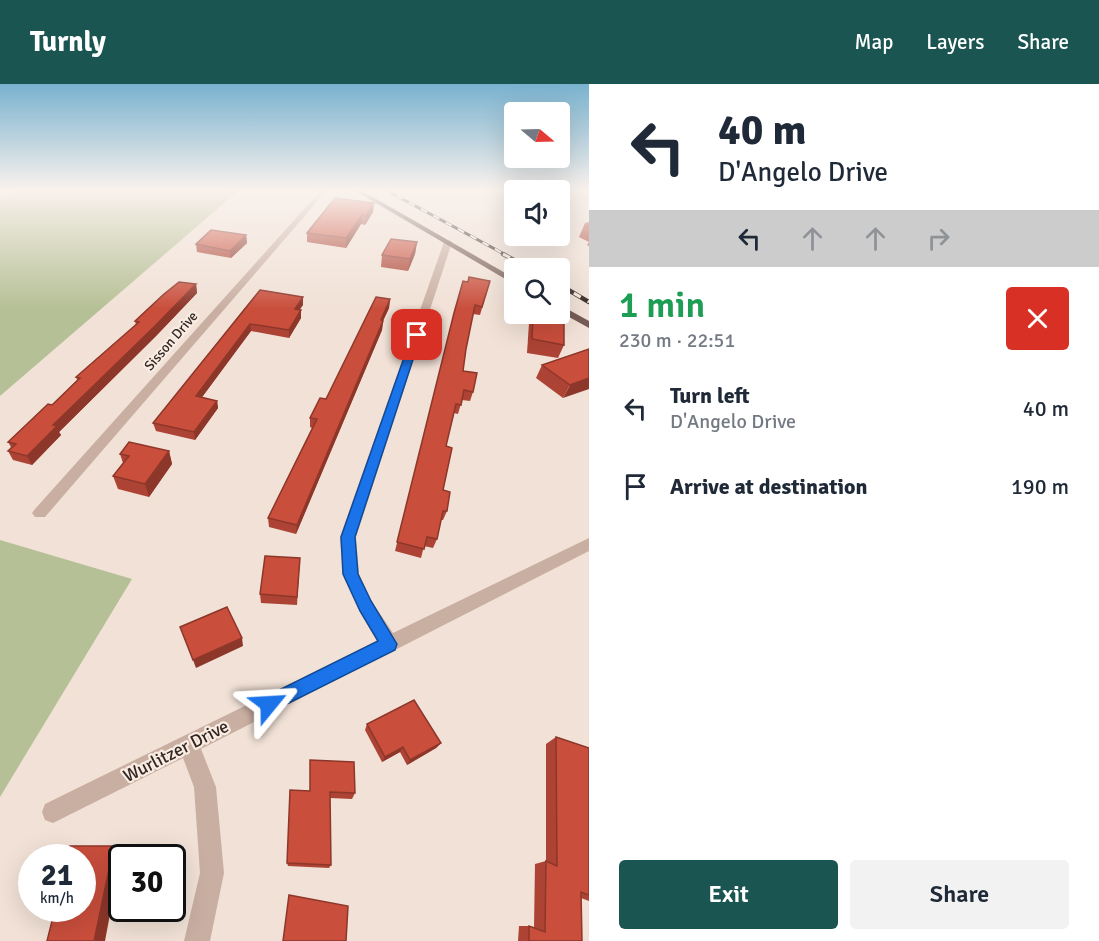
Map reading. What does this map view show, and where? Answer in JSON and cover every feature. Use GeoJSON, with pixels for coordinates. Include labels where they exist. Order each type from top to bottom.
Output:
{"type":"FeatureCollection","features":[{"type":"Feature","properties":{"kind":"main road"},"geometry":{"type":"LineString","coordinates":[[425,229],[504,275]]}},
{"type":"Feature","properties":{"kind":"main road"},"geometry":{"type":"LineString","coordinates":[[570,314],[589,325]]}},
{"type":"Feature","properties":{"kind":"street","name":"Sisson Drive"},"geometry":{"type":"LineString","coordinates":[[40,513],[290,229]]}},
{"type":"Feature","properties":{"kind":"street"},"geometry":{"type":"LineString","coordinates":[[389,644],[366,606],[351,574],[348,537],[448,242]]}},
{"type":"Feature","properties":{"kind":"street","name":"Wurlitzer Drive"},"geometry":{"type":"LineString","coordinates":[[53,812],[589,544]]}},
{"type":"Feature","properties":{"kind":"street"},"geometry":{"type":"LineString","coordinates":[[189,744],[205,788],[212,873],[197,941]]}},
{"type":"Feature","properties":{"kind":"green space"},"geometry":{"type":"Polygon","coordinates":[[[0,229],[194,229],[0,396],[0,229]]]}},
{"type":"Feature","properties":{"kind":"green space"},"geometry":{"type":"Polygon","coordinates":[[[0,540],[132,579],[0,797],[0,540]]]}},
{"type":"Feature","properties":{"kind":"building"},"geometry":{"type":"Polygon","coordinates":[[[310,229],[352,229],[346,238],[307,233],[310,229]]]}},
{"type":"Feature","properties":{"kind":"building"},"geometry":{"type":"Polygon","coordinates":[[[211,230],[246,235],[230,251],[196,244],[211,230]]]}},
{"type":"Feature","properties":{"kind":"building"},"geometry":{"type":"Polygon","coordinates":[[[391,239],[417,242],[410,259],[382,255],[391,239]]]}},
{"type":"Feature","properties":{"kind":"building"},"geometry":{"type":"Polygon","coordinates":[[[469,277],[490,281],[482,307],[475,305],[466,349],[463,371],[477,373],[473,392],[464,390],[461,405],[456,404],[446,446],[452,448],[443,490],[450,492],[447,511],[443,511],[437,539],[427,537],[424,549],[397,542],[454,313],[463,281],[468,282],[469,277]]]}},
{"type":"Feature","properties":{"kind":"building"},"geometry":{"type":"Polygon","coordinates":[[[179,282],[196,284],[53,425],[57,426],[27,456],[8,451],[16,444],[8,442],[48,404],[52,405],[80,378],[76,377],[139,322],[135,321],[179,282]]]}},
{"type":"Feature","properties":{"kind":"building"},"geometry":{"type":"Polygon","coordinates":[[[260,290],[303,297],[295,309],[301,310],[289,330],[250,324],[196,396],[217,401],[194,432],[153,423],[260,290]]]}},
{"type":"Feature","properties":{"kind":"building"},"geometry":{"type":"Polygon","coordinates":[[[376,297],[390,299],[381,320],[383,321],[297,525],[268,518],[317,419],[310,418],[320,398],[326,399],[376,297]]]}},
{"type":"Feature","properties":{"kind":"building"},"geometry":{"type":"Polygon","coordinates":[[[533,324],[564,324],[564,345],[532,339],[533,324]]]}},
{"type":"Feature","properties":{"kind":"building"},"geometry":{"type":"Polygon","coordinates":[[[589,349],[589,378],[570,385],[542,365],[589,349]]]}},
{"type":"Feature","properties":{"kind":"building"},"geometry":{"type":"Polygon","coordinates":[[[129,442],[169,451],[145,484],[113,476],[129,456],[120,454],[129,442]]]}},
{"type":"Feature","properties":{"kind":"building"},"geometry":{"type":"Polygon","coordinates":[[[265,556],[300,558],[297,597],[260,594],[265,556]]]}},
{"type":"Feature","properties":{"kind":"building"},"geometry":{"type":"Polygon","coordinates":[[[227,607],[242,638],[193,660],[180,627],[227,607]]]}},
{"type":"Feature","properties":{"kind":"building"},"geometry":{"type":"Polygon","coordinates":[[[414,700],[441,743],[410,760],[403,747],[385,757],[367,724],[414,700]]]}},
{"type":"Feature","properties":{"kind":"building"},"geometry":{"type":"Polygon","coordinates":[[[556,737],[589,748],[589,895],[581,892],[582,941],[529,941],[529,926],[545,932],[546,861],[557,866],[556,737]]]}},
{"type":"Feature","properties":{"kind":"building"},"geometry":{"type":"Polygon","coordinates":[[[310,760],[354,762],[355,793],[330,792],[331,865],[287,863],[290,790],[310,791],[310,760]]]}},
{"type":"Feature","properties":{"kind":"building"},"geometry":{"type":"Polygon","coordinates":[[[96,846],[108,846],[108,874],[94,941],[47,941],[52,922],[96,922],[96,846]]]}},
{"type":"Feature","properties":{"kind":"building"},"geometry":{"type":"Polygon","coordinates":[[[289,895],[348,906],[346,941],[283,941],[289,895]]]}},
{"type":"Feature","properties":{"kind":"railway"},"geometry":{"type":"LineString","coordinates":[[458,229],[506,255]]}},
{"type":"Feature","properties":{"kind":"railway"},"geometry":{"type":"LineString","coordinates":[[503,254],[510,258]]}},
{"type":"Feature","properties":{"kind":"railway"},"geometry":{"type":"LineString","coordinates":[[570,291],[589,302]]}},
{"type":"Feature","properties":{"kind":"route"},"geometry":{"type":"LineString","coordinates":[[269,704],[389,644],[366,606],[351,574],[348,537],[417,335]]}}]}
